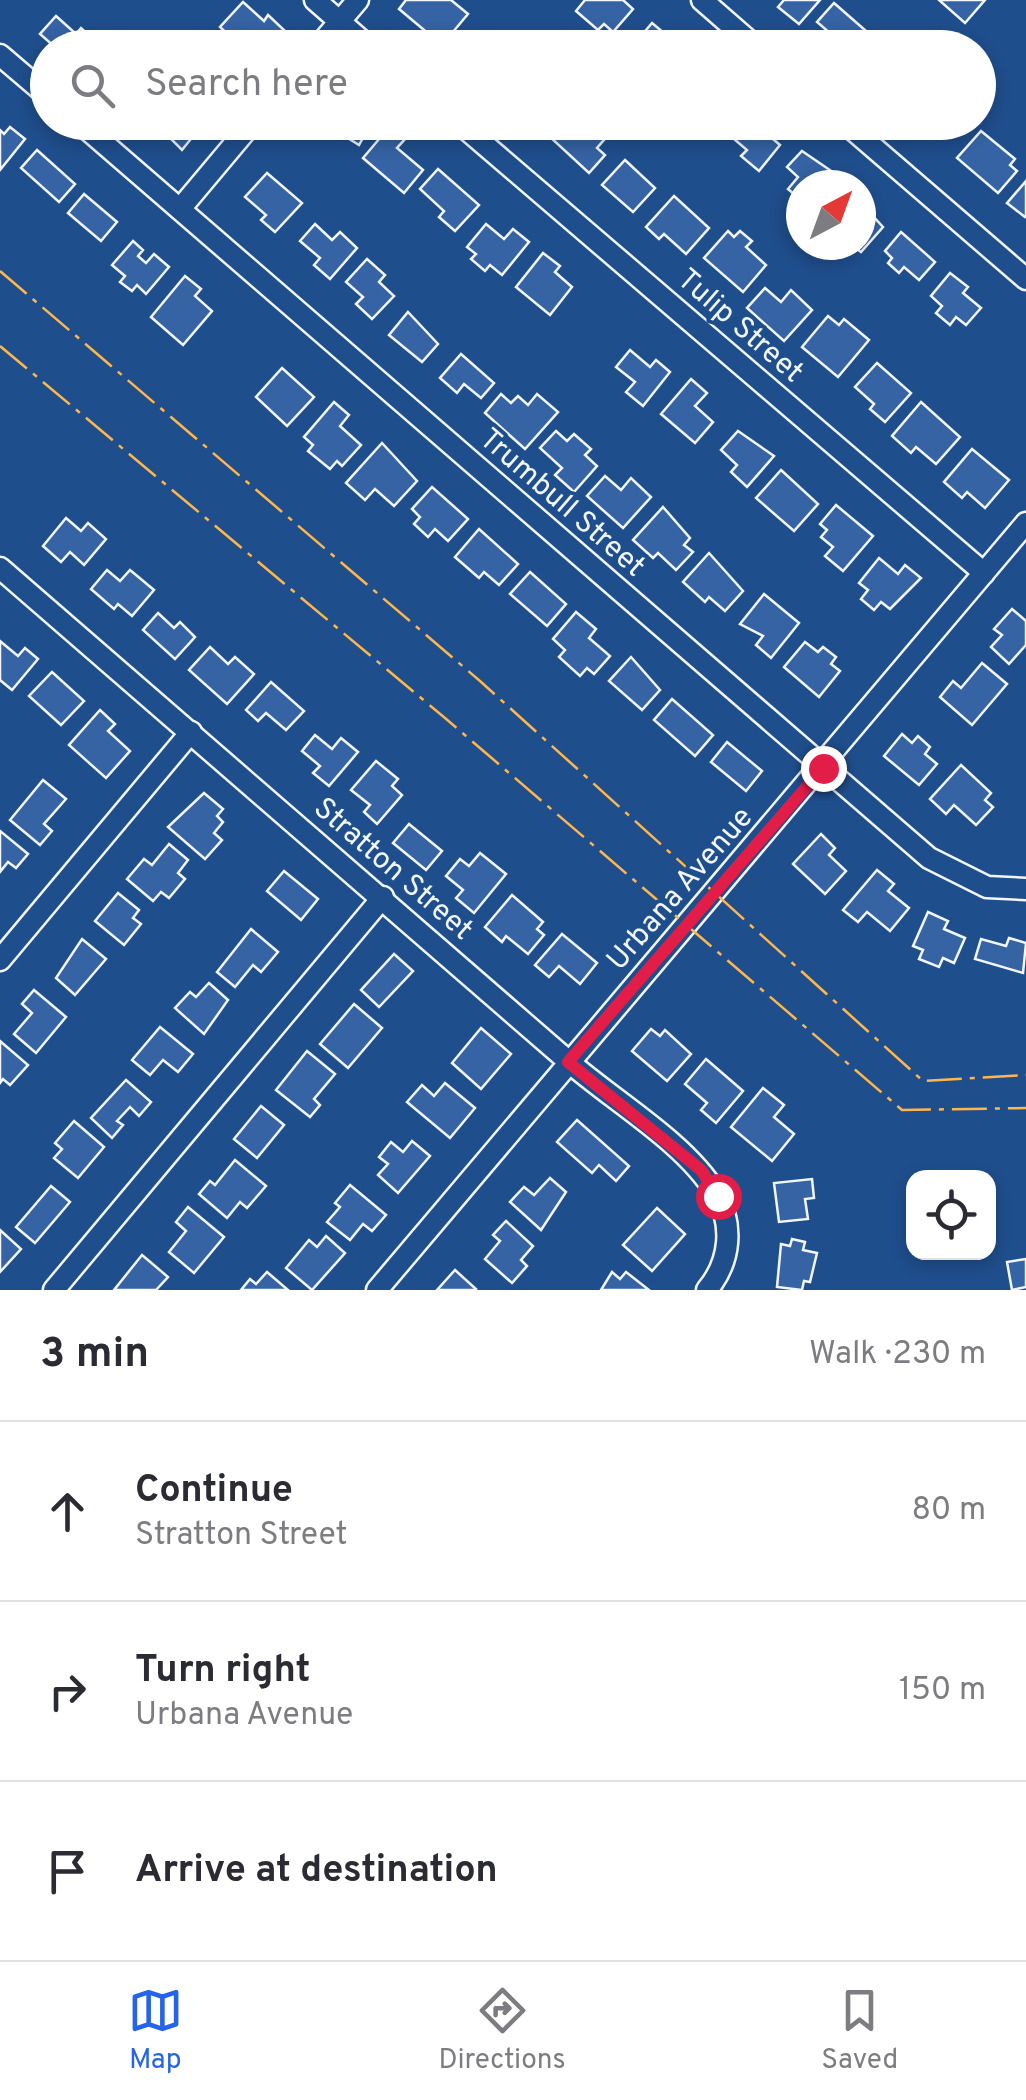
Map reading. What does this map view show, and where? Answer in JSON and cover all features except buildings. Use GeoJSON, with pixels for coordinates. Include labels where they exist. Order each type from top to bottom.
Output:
{"type":"FeatureCollection","features":[{"type":"Feature","properties":{"kind":"street"},"geometry":{"type":"LineString","coordinates":[[315,0],[350,30]]}},
{"type":"Feature","properties":{"kind":"street"},"geometry":{"type":"LineString","coordinates":[[332,30],[358,0]]}},
{"type":"Feature","properties":{"kind":"street"},"geometry":{"type":"LineString","coordinates":[[702,0],[736,30]]}},
{"type":"Feature","properties":{"kind":"street"},"geometry":{"type":"LineString","coordinates":[[0,55],[30,81]]}},
{"type":"Feature","properties":{"kind":"street","name":"Trumbull Street"},"geometry":{"type":"LineString","coordinates":[[100,140],[929,858],[987,887],[1026,889]]}},
{"type":"Feature","properties":{"kind":"street"},"geometry":{"type":"LineString","coordinates":[[180,209],[239,140]]}},
{"type":"Feature","properties":{"kind":"street","name":"Tulip Street"},"geometry":{"type":"LineString","coordinates":[[479,140],[984,572]]}},
{"type":"Feature","properties":{"kind":"street"},"geometry":{"type":"LineString","coordinates":[[865,140],[1026,278]]}},
{"type":"Feature","properties":{"kind":"street","name":"Urbana Avenue"},"geometry":{"type":"LineString","coordinates":[[377,1290],[823,768],[1026,523]]}},
{"type":"Feature","properties":{"kind":"street","name":"Stratton Street"},"geometry":{"type":"LineString","coordinates":[[1,571],[383,896],[568,1062],[701,1170],[730,1227],[726,1256],[707,1290]]}},
{"type":"Feature","properties":{"kind":"street"},"geometry":{"type":"LineString","coordinates":[[0,960],[191,732]]}},
{"type":"Feature","properties":{"kind":"street"},"geometry":{"type":"LineString","coordinates":[[54,1290],[383,896]]}},
{"type":"Feature","properties":{"kind":"power"},"geometry":{"type":"LineString","coordinates":[[0,271],[480,681],[923,1081],[1026,1075]]}},
{"type":"Feature","properties":{"kind":"power"},"geometry":{"type":"LineString","coordinates":[[0,346],[445,718],[902,1110],[1026,1108]]}},
{"type":"Feature","properties":{"kind":"route"},"geometry":{"type":"LineString","coordinates":[[718,1196],[701,1170],[568,1062],[823,768]]}}]}
